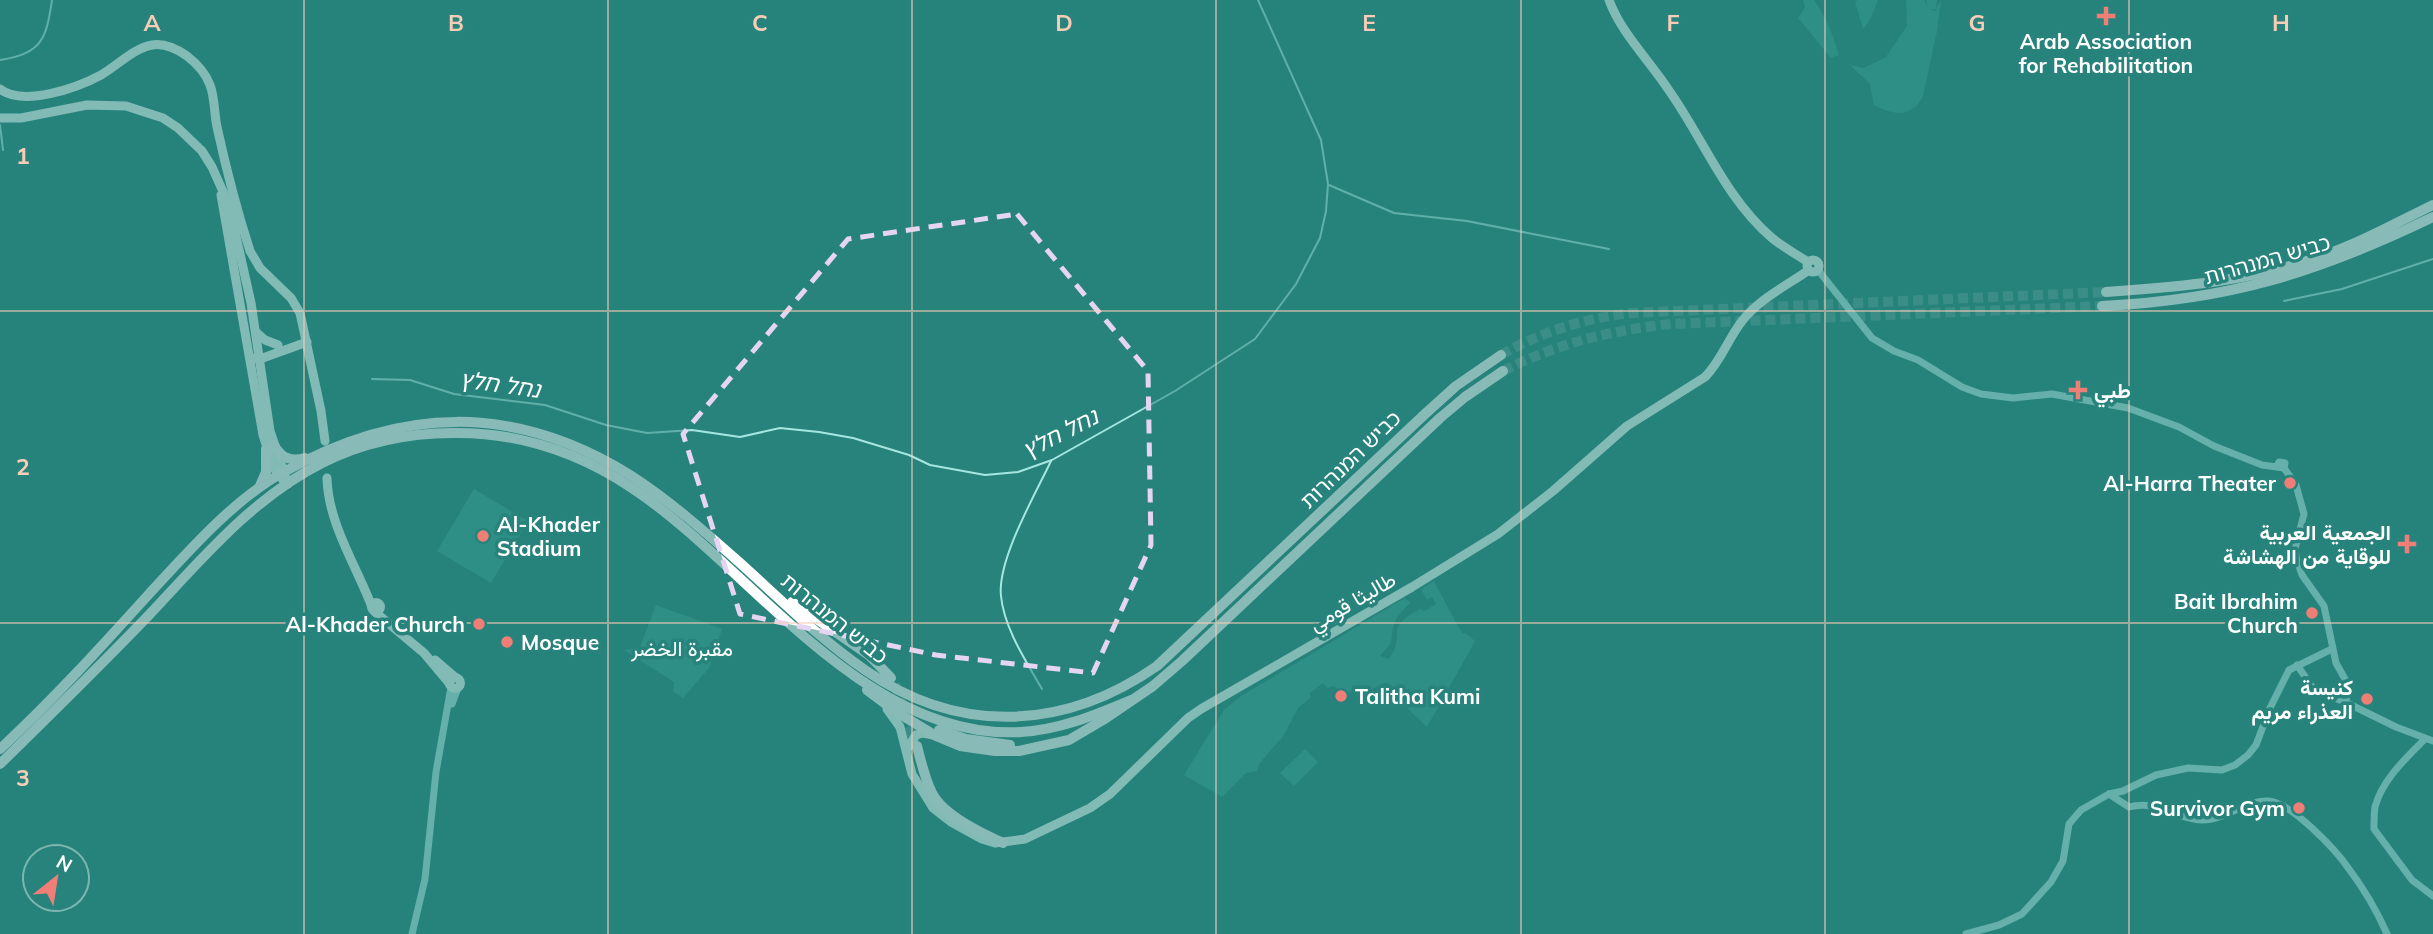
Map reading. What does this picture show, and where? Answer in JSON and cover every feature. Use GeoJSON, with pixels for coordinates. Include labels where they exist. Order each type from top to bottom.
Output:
{"type":"FeatureCollection","features":[{"type":"Feature","properties":{"kind":"highway","name":"כביש המנהרות"},"geometry":{"type":"LineString","coordinates":[[2106,292],[2212,283],[2284,268],[2352,244],[2433,205]]}},
{"type":"Feature","properties":{"kind":"highway","name":"כביש המנהרות"},"geometry":{"type":"LineString","coordinates":[[2102,306],[2198,298],[2263,284],[2348,255],[2433,216]]}},
{"type":"Feature","properties":{"kind":"highway","name":"כביש המנהרות"},"geometry":{"type":"LineString","coordinates":[[0,749],[53,698],[199,541],[256,491],[316,456],[361,437],[426,423],[484,424],[535,432],[591,453],[633,477],[680,512],[821,636],[900,693],[960,720],[1025,734],[1048,723],[1076,715],[1157,666],[1441,400],[1501,355]]}},
{"type":"Feature","properties":{"kind":"highway","name":"כביש המנהרות"},"geometry":{"type":"LineString","coordinates":[[1128,702],[1153,685],[1202,643],[1440,418],[1503,371]]}},
{"type":"Feature","properties":{"kind":"highway","name":"כביש המנהרות"},"geometry":{"type":"LineString","coordinates":[[0,764],[84,682],[251,510],[288,484],[337,456],[419,435],[488,434],[533,442],[587,462],[634,489],[681,526],[835,661]]}},
{"type":"Feature","properties":{"kind":"highway"},"geometry":{"type":"LineString","coordinates":[[256,491],[266,475],[270,447],[288,459],[299,460],[316,456]]}},
{"type":"Feature","properties":{"kind":"highway"},"geometry":{"type":"LineString","coordinates":[[736,560],[870,656],[891,678]]}},
{"type":"Feature","properties":{"kind":"highway"},"geometry":{"type":"LineString","coordinates":[[835,661],[895,711],[936,736],[971,748],[1002,751],[1025,734]]}},
{"type":"Feature","properties":{"kind":"highway"},"geometry":{"type":"LineString","coordinates":[[835,661],[895,700],[940,720],[989,730],[1025,734],[1091,717],[1128,702]]}},
{"type":"Feature","properties":{"kind":"highway"},"geometry":{"type":"LineString","coordinates":[[857,682],[939,724],[988,737],[1070,733],[1115,712],[1128,702]]}},
{"type":"Feature","properties":{"kind":"highway"},"geometry":{"type":"LineString","coordinates":[[916,747],[930,790],[942,807],[1003,843]]}},
{"type":"Feature","properties":{"kind":"main road"},"geometry":{"type":"LineString","coordinates":[[1609,0],[1619,21],[1701,139],[1723,180],[1772,237],[1811,268]]}},
{"type":"Feature","properties":{"kind":"main road"},"geometry":{"type":"LineString","coordinates":[[0,89],[12,96],[22,97],[62,90],[100,75],[142,48],[152,45],[167,46],[188,57],[202,72],[210,85],[217,127],[250,251],[260,268],[286,292],[300,313],[303,343],[315,384],[325,441]]}},
{"type":"Feature","properties":{"kind":"main road"},"geometry":{"type":"LineString","coordinates":[[0,118],[21,118],[87,105],[106,104],[145,111],[163,118],[192,140],[212,167],[229,205],[256,331],[270,447]]}},
{"type":"Feature","properties":{"kind":"main road"},"geometry":{"type":"LineString","coordinates":[[219,183],[249,358],[270,447],[288,484]]}},
{"type":"Feature","properties":{"kind":"main road","name":"طاليثا قومي"},"geometry":{"type":"LineString","coordinates":[[1003,843],[1025,839],[1090,808],[1110,794],[1195,713],[1498,534],[1627,426],[1705,377],[1715,367],[1757,305],[1811,268]]}},
{"type":"Feature","properties":{"kind":"main road"},"geometry":{"type":"LineString","coordinates":[[256,331],[277,349]]}},
{"type":"Feature","properties":{"kind":"main road"},"geometry":{"type":"LineString","coordinates":[[249,358],[303,343]]}},
{"type":"Feature","properties":{"kind":"main road"},"geometry":{"type":"LineString","coordinates":[[262,373],[277,349]]}},
{"type":"Feature","properties":{"kind":"main road"},"geometry":{"type":"LineString","coordinates":[[327,478],[327,496],[333,516],[375,608],[454,684]]}},
{"type":"Feature","properties":{"kind":"main road"},"geometry":{"type":"LineString","coordinates":[[857,682],[895,718],[904,737],[916,781],[937,812],[982,839],[1003,843]]}},
{"type":"Feature","properties":{"kind":"main road"},"geometry":{"type":"LineString","coordinates":[[906,751],[916,735],[923,733],[936,736]]}},
{"type":"Feature","properties":{"kind":"street"},"geometry":{"type":"LineString","coordinates":[[1811,268],[1872,338],[1894,351],[1918,360],[1962,387],[1981,394],[2013,398],[2052,394],[2128,408],[2262,465],[2281,467],[2296,485],[2304,514],[2295,549],[2302,575],[2326,613],[2336,663],[2350,688],[2345,702]]}},
{"type":"Feature","properties":{"kind":"street"},"geometry":{"type":"LineString","coordinates":[[1966,934],[1998,925],[2022,914],[2051,882],[2063,861],[2070,824],[2081,810],[2109,794],[2123,791],[2156,775],[2178,769],[2222,770],[2235,765],[2256,745],[2289,670],[2332,649]]}},
{"type":"Feature","properties":{"kind":"street"},"geometry":{"type":"LineString","coordinates":[[2297,666],[2315,691],[2429,740],[2402,763],[2380,795],[2375,807],[2374,829],[2412,880],[2433,896]]}},
{"type":"Feature","properties":{"kind":"street"},"geometry":{"type":"LineString","coordinates":[[412,934],[425,879],[436,772],[454,684]]}},
{"type":"Feature","properties":{"kind":"street"},"geometry":{"type":"LineString","coordinates":[[2109,794],[2129,807],[2139,804],[2152,805],[2201,820],[2224,816],[2266,800],[2279,803],[2305,822],[2349,868],[2376,909],[2387,934]]}},
{"type":"Feature","properties":{"kind":"highlighted area"},"geometry":{"type":"Polygon","coordinates":[[[1017,214],[1148,371],[1151,545],[1093,673],[936,655],[740,614],[683,434],[848,239],[1017,214]]]}},
{"type":"Feature","properties":{"kind":"green space"},"geometry":{"type":"Polygon","coordinates":[[[1803,0],[1814,0],[1818,6],[1829,26],[1839,55],[1831,58],[1798,18],[1805,7],[1803,0]]]}},
{"type":"Feature","properties":{"kind":"green space"},"geometry":{"type":"Polygon","coordinates":[[[1878,0],[1863,29],[1855,2],[1878,0]]]}},
{"type":"Feature","properties":{"kind":"green space"},"geometry":{"type":"Polygon","coordinates":[[[1906,0],[1924,0],[1928,8],[1926,0],[1937,0],[1936,9],[1930,9],[1935,11],[1941,0],[1923,96],[1913,109],[1895,113],[1874,105],[1870,84],[1850,65],[1864,68],[1886,57],[1907,26],[1906,0]]]}},
{"type":"Feature","properties":{"kind":"green space","name":"Al-Khader Stadium"},"geometry":{"type":"Polygon","coordinates":[[[474,489],[528,521],[491,583],[437,551],[474,489]]]}},
{"type":"Feature","properties":{"kind":"green space"},"geometry":{"type":"Polygon","coordinates":[[[1434,581],[1463,634],[1475,641],[1427,727],[1407,708],[1414,701],[1409,688],[1396,698],[1387,682],[1357,696],[1351,691],[1342,695],[1334,686],[1327,688],[1323,683],[1310,693],[1311,697],[1298,708],[1284,735],[1259,764],[1257,771],[1246,773],[1222,797],[1184,775],[1224,710],[1241,696],[1405,598],[1410,603],[1397,617],[1391,643],[1380,656],[1389,659],[1401,622],[1420,609],[1425,611],[1436,604],[1432,597],[1427,600],[1421,589],[1434,581]]]}},
{"type":"Feature","properties":{"kind":"green space","name":"مقبرة الخضر"},"geometry":{"type":"Polygon","coordinates":[[[656,605],[722,629],[709,668],[683,698],[673,691],[674,682],[624,650],[640,647],[656,605]]]}},
{"type":"Feature","properties":{"kind":"green space"},"geometry":{"type":"Polygon","coordinates":[[[1305,749],[1318,762],[1294,786],[1280,773],[1305,749]]]}},
{"type":"Feature","properties":{"kind":"waterway"},"geometry":{"type":"LineString","coordinates":[[0,60],[25,53],[40,42],[52,0]]}},
{"type":"Feature","properties":{"kind":"waterway","name":"נחל חלץ"},"geometry":{"type":"LineString","coordinates":[[372,379],[410,380],[454,394],[545,405],[606,425],[647,433],[692,430],[740,437],[780,428],[819,432],[853,438],[909,455],[930,465],[985,475],[1018,472],[1052,460],[1175,391],[1255,339],[1296,284],[1320,238],[1328,184],[1321,140],[1258,0]]}},
{"type":"Feature","properties":{"kind":"waterway"},"geometry":{"type":"LineString","coordinates":[[0,125],[3,150]]}},
{"type":"Feature","properties":{"kind":"waterway"},"geometry":{"type":"LineString","coordinates":[[1329,185],[1394,213],[1467,221],[1609,249]]}},
{"type":"Feature","properties":{"kind":"waterway"},"geometry":{"type":"LineString","coordinates":[[2284,301],[2342,289],[2433,259]]}},
{"type":"Feature","properties":{"kind":"waterway"},"geometry":{"type":"LineString","coordinates":[[1042,689],[1006,620],[1001,581],[1018,528],[1051,461]]}},
{"type":"Feature","properties":{"kind":"tunnel"},"geometry":{"type":"LineString","coordinates":[[1501,355],[1564,327],[1631,313],[2106,292]]}},
{"type":"Feature","properties":{"kind":"tunnel"},"geometry":{"type":"LineString","coordinates":[[1503,371],[1543,353],[1584,340],[1671,324],[2102,306]]}},
{"type":"Feature","properties":{"kind":"tunnel"},"geometry":{"type":"LineString","coordinates":[[895,684],[915,743]]}},
{"type":"Feature","properties":{"kind":"place","name":"Arab Association for Rehabilitation"},"geometry":{"type":"Point","coordinates":[2106,16]}},
{"type":"Feature","properties":{"kind":"place","name":"طبي"},"geometry":{"type":"Point","coordinates":[2078,390]}},
{"type":"Feature","properties":{"kind":"place","name":"Al-Harra Theater"},"geometry":{"type":"Point","coordinates":[2290,483]}},
{"type":"Feature","properties":{"kind":"place","name":"Al-Khader Stadium"},"geometry":{"type":"Point","coordinates":[483,536]}},
{"type":"Feature","properties":{"kind":"place","name":"الجمعية العربية للوقاية من الهشاشة"},"geometry":{"type":"Point","coordinates":[2407,544]}},
{"type":"Feature","properties":{"kind":"place","name":"Bait Ibrahim Church"},"geometry":{"type":"Point","coordinates":[2312,613]}},
{"type":"Feature","properties":{"kind":"place","name":"Al-Khader Church"},"geometry":{"type":"Point","coordinates":[479,624]}},
{"type":"Feature","properties":{"kind":"place","name":"Mosque"},"geometry":{"type":"Point","coordinates":[507,642]}},
{"type":"Feature","properties":{"kind":"place","name":"Talitha Kumi"},"geometry":{"type":"Point","coordinates":[1341,696]}},
{"type":"Feature","properties":{"kind":"place","name":"كنيسة العذراء مريم"},"geometry":{"type":"Point","coordinates":[2367,699]}},
{"type":"Feature","properties":{"kind":"place","name":"Survivor Gym"},"geometry":{"type":"Point","coordinates":[2299,808]}}]}
